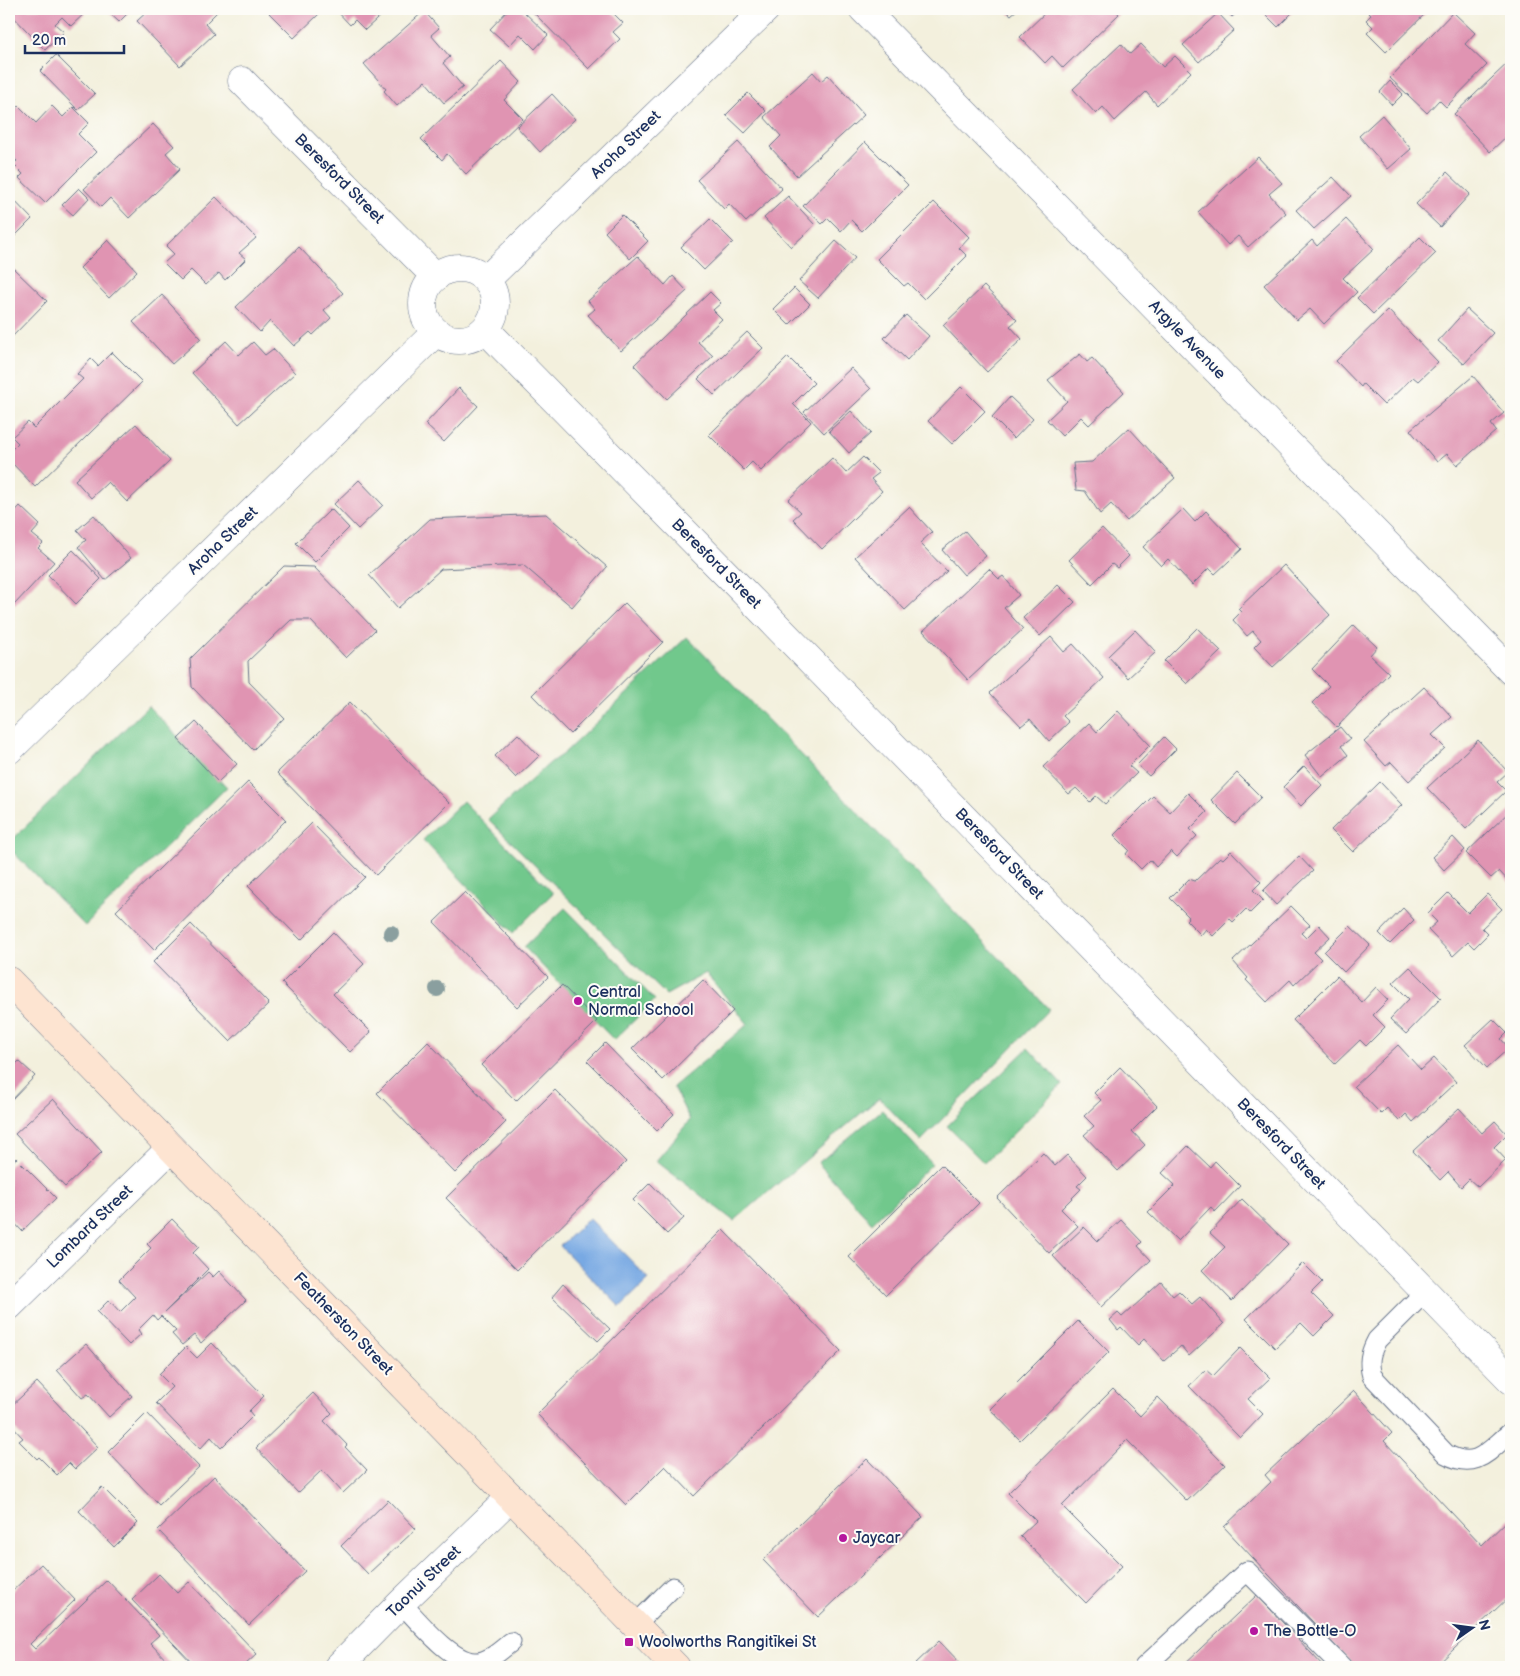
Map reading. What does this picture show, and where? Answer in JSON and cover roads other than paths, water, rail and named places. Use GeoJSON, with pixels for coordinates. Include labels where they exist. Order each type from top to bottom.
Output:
{"type":"FeatureCollection","features":[{"type":"Feature","properties":{"kind":"main road","name":"Featherston Street"},"geometry":{"type":"LineString","coordinates":[[9,982],[676,1667]]}},
{"type":"Feature","properties":{"kind":"street","name":"Aroha Street"},"geometry":{"type":"LineString","coordinates":[[486,280],[766,9]]}},
{"type":"Feature","properties":{"kind":"street","name":"Argyle Avenue"},"geometry":{"type":"LineString","coordinates":[[863,9],[1511,671]]}},
{"type":"Feature","properties":{"kind":"street","name":"Beresford Street"},"geometry":{"type":"LineString","coordinates":[[242,81],[436,277]]}},
{"type":"Feature","properties":{"kind":"street"},"geometry":{"type":"LineString","coordinates":[[467,269],[477,273],[486,280],[492,289],[495,310],[485,330],[466,340],[456,340],[436,332],[428,322],[424,310],[424,298],[428,286],[436,277],[446,271],[467,269]]}},
{"type":"Feature","properties":{"kind":"street","name":"Beresford Street"},"geometry":{"type":"LineString","coordinates":[[485,330],[748,596],[1511,1380]]}},
{"type":"Feature","properties":{"kind":"street","name":"Aroha Street"},"geometry":{"type":"LineString","coordinates":[[9,750],[436,332]]}},
{"type":"Feature","properties":{"kind":"street","name":"Lombard Street"},"geometry":{"type":"LineString","coordinates":[[9,1306],[171,1148]]}},
{"type":"Feature","properties":{"kind":"street","name":"Taonui Street"},"geometry":{"type":"LineString","coordinates":[[338,1667],[511,1497]]}},
{"type":"Feature","properties":{"kind":"lane"},"geometry":{"type":"LineString","coordinates":[[1425,1292],[1377,1340],[1369,1359],[1372,1376],[1446,1454],[1455,1458],[1465,1461],[1483,1457],[1511,1432]]}},
{"type":"Feature","properties":{"kind":"lane"},"geometry":{"type":"LineString","coordinates":[[1144,1667],[1247,1570],[1342,1667]]}},
{"type":"Feature","properties":{"kind":"lane"},"geometry":{"type":"LineString","coordinates":[[635,1625],[673,1587]]}},
{"type":"Feature","properties":{"kind":"lane"},"geometry":{"type":"LineString","coordinates":[[401,1603],[438,1641],[459,1658],[475,1662],[493,1656],[511,1642]]}},
{"type":"Feature","properties":{"kind":"water"},"geometry":{"type":"Polygon","coordinates":[[[589,1218],[649,1279],[620,1307],[560,1246],[589,1218]]]}},
{"type":"Feature","properties":{"kind":"place","name":"Central Normal School"},"geometry":{"type":"Point","coordinates":[578,1001]}},
{"type":"Feature","properties":{"kind":"place","name":"Jaycar"},"geometry":{"type":"Point","coordinates":[843,1538]}},
{"type":"Feature","properties":{"kind":"place","name":"The Bottle-O"},"geometry":{"type":"Point","coordinates":[1254,1631]}},
{"type":"Feature","properties":{"kind":"place","name":"Woolworths Rangitīkei St"},"geometry":{"type":"Point","coordinates":[629,1642]}}]}
